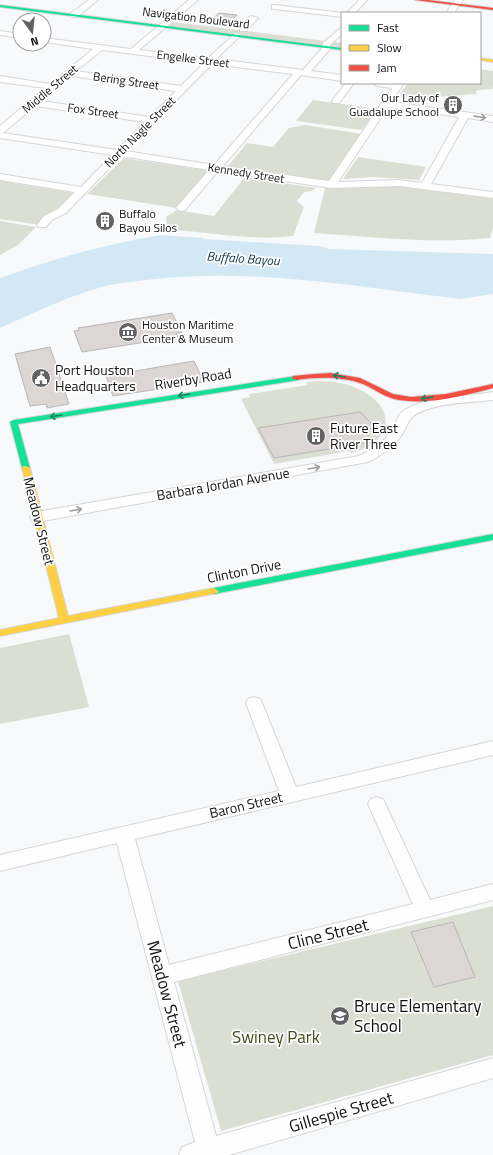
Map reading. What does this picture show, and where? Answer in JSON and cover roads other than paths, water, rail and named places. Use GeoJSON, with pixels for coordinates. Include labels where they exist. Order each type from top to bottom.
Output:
{"type":"FeatureCollection","features":[{"type":"Feature","properties":{"kind":"main road","name":"Navigation Boulevard"},"geometry":{"type":"LineString","coordinates":[[0,0],[82,10],[166,23],[334,43]]}},
{"type":"Feature","properties":{"kind":"main road"},"geometry":{"type":"LineString","coordinates":[[417,0],[458,2],[493,9]]}},
{"type":"Feature","properties":{"kind":"main road","name":"Navigation Boulevard"},"geometry":{"type":"LineString","coordinates":[[0,6],[74,15],[166,23]]}},
{"type":"Feature","properties":{"kind":"main road"},"geometry":{"type":"LineString","coordinates":[[481,60],[493,61]]}},
{"type":"Feature","properties":{"kind":"main road"},"geometry":{"type":"LineString","coordinates":[[481,66],[493,68]]}},
{"type":"Feature","properties":{"kind":"main road","name":"Riverby Road"},"geometry":{"type":"LineString","coordinates":[[14,422],[307,375],[330,375],[350,378],[396,398],[414,400],[493,386]]}},
{"type":"Feature","properties":{"kind":"main road","name":"Meadow Street"},"geometry":{"type":"LineString","coordinates":[[14,422],[64,620]]}},
{"type":"Feature","properties":{"kind":"main road","name":"Clinton Drive"},"geometry":{"type":"LineString","coordinates":[[0,633],[493,538]]}},
{"type":"Feature","properties":{"kind":"street"},"geometry":{"type":"LineString","coordinates":[[74,15],[94,0]]}},
{"type":"Feature","properties":{"kind":"street"},"geometry":{"type":"LineString","coordinates":[[133,52],[194,0]]}},
{"type":"Feature","properties":{"kind":"street"},"geometry":{"type":"LineString","coordinates":[[352,12],[363,0]]}},
{"type":"Feature","properties":{"kind":"street"},"geometry":{"type":"LineString","coordinates":[[451,12],[458,2]]}},
{"type":"Feature","properties":{"kind":"street"},"geometry":{"type":"LineString","coordinates":[[275,7],[341,15]]}},
{"type":"Feature","properties":{"kind":"street","name":"North Nagle Street"},"geometry":{"type":"LineString","coordinates":[[42,225],[48,218],[62,211],[254,18]]}},
{"type":"Feature","properties":{"kind":"street"},"geometry":{"type":"LineString","coordinates":[[181,208],[302,73],[334,43],[341,32]]}},
{"type":"Feature","properties":{"kind":"street"},"geometry":{"type":"LineString","coordinates":[[0,34],[12,35]]}},
{"type":"Feature","properties":{"kind":"street","name":"Engelke Street"},"geometry":{"type":"LineString","coordinates":[[52,41],[341,78]]}},
{"type":"Feature","properties":{"kind":"street","name":"Middle Street"},"geometry":{"type":"LineString","coordinates":[[0,131],[100,47]]}},
{"type":"Feature","properties":{"kind":"street","name":"Bering Street"},"geometry":{"type":"LineString","coordinates":[[69,73],[183,89]]}},
{"type":"Feature","properties":{"kind":"street"},"geometry":{"type":"LineString","coordinates":[[0,79],[53,87]]}},
{"type":"Feature","properties":{"kind":"street"},"geometry":{"type":"LineString","coordinates":[[336,101],[349,84]]}},
{"type":"Feature","properties":{"kind":"street"},"geometry":{"type":"LineString","coordinates":[[331,185],[399,84]]}},
{"type":"Feature","properties":{"kind":"street","name":"Fox Street"},"geometry":{"type":"LineString","coordinates":[[34,103],[153,120]]}},
{"type":"Feature","properties":{"kind":"street"},"geometry":{"type":"LineString","coordinates":[[386,104],[493,119]]}},
{"type":"Feature","properties":{"kind":"street"},"geometry":{"type":"LineString","coordinates":[[426,185],[466,115]]}},
{"type":"Feature","properties":{"kind":"street"},"geometry":{"type":"LineString","coordinates":[[0,120],[10,122]]}},
{"type":"Feature","properties":{"kind":"street","name":"Kennedy Street"},"geometry":{"type":"LineString","coordinates":[[0,135],[331,185],[393,183],[426,185],[493,195]]}},
{"type":"Feature","properties":{"kind":"street"},"geometry":{"type":"LineString","coordinates":[[0,177],[83,190]]}},
{"type":"Feature","properties":{"kind":"street","name":"Barbara Jordan Avenue"},"geometry":{"type":"LineString","coordinates":[[38,517],[352,462],[383,450],[392,440],[403,418],[418,409],[436,404],[493,396]]}},
{"type":"Feature","properties":{"kind":"street"},"geometry":{"type":"LineString","coordinates":[[254,703],[290,795]]}},
{"type":"Feature","properties":{"kind":"street","name":"Baron Street"},"geometry":{"type":"LineString","coordinates":[[0,863],[493,748]]}},
{"type":"Feature","properties":{"kind":"street"},"geometry":{"type":"LineString","coordinates":[[377,804],[425,909]]}},
{"type":"Feature","properties":{"kind":"street","name":"Meadow Street"},"geometry":{"type":"LineString","coordinates":[[124,834],[163,976],[203,1153]]}},
{"type":"Feature","properties":{"kind":"street","name":"Cline Street"},"geometry":{"type":"LineString","coordinates":[[163,976],[493,892]]}},
{"type":"Feature","properties":{"kind":"street","name":"Gillespie Street"},"geometry":{"type":"LineString","coordinates":[[203,1153],[493,1068]]}},
{"type":"Feature","properties":{"kind":"water","name":"Buffalo Bayou"},"geometry":{"type":"Polygon","coordinates":[[[161,235],[319,246],[329,249],[493,254],[493,294],[460,299],[308,280],[270,277],[193,276],[110,285],[82,293],[0,328],[0,278],[79,253],[161,235]]]}},
{"type":"Feature","properties":{"kind":"place","name":"Our Lady of Guadalupe School"},"geometry":{"type":"Point","coordinates":[453,105]}},
{"type":"Feature","properties":{"kind":"place","name":"Buffalo Bayou Silos"},"geometry":{"type":"Point","coordinates":[105,221]}},
{"type":"Feature","properties":{"kind":"place","name":"Houston Maritime Center & Museum"},"geometry":{"type":"Point","coordinates":[128,332]}},
{"type":"Feature","properties":{"kind":"place","name":"Port Houston Headquarters"},"geometry":{"type":"Point","coordinates":[41,378]}},
{"type":"Feature","properties":{"kind":"place","name":"Future East River Three"},"geometry":{"type":"Point","coordinates":[316,436]}},
{"type":"Feature","properties":{"kind":"place","name":"Bruce Elementary School"},"geometry":{"type":"Point","coordinates":[340,1016]}},
{"type":"Feature","properties":{"kind":"park label","name":"Swiney Park"},"geometry":{"type":"Point","coordinates":[276,1037]}}]}
